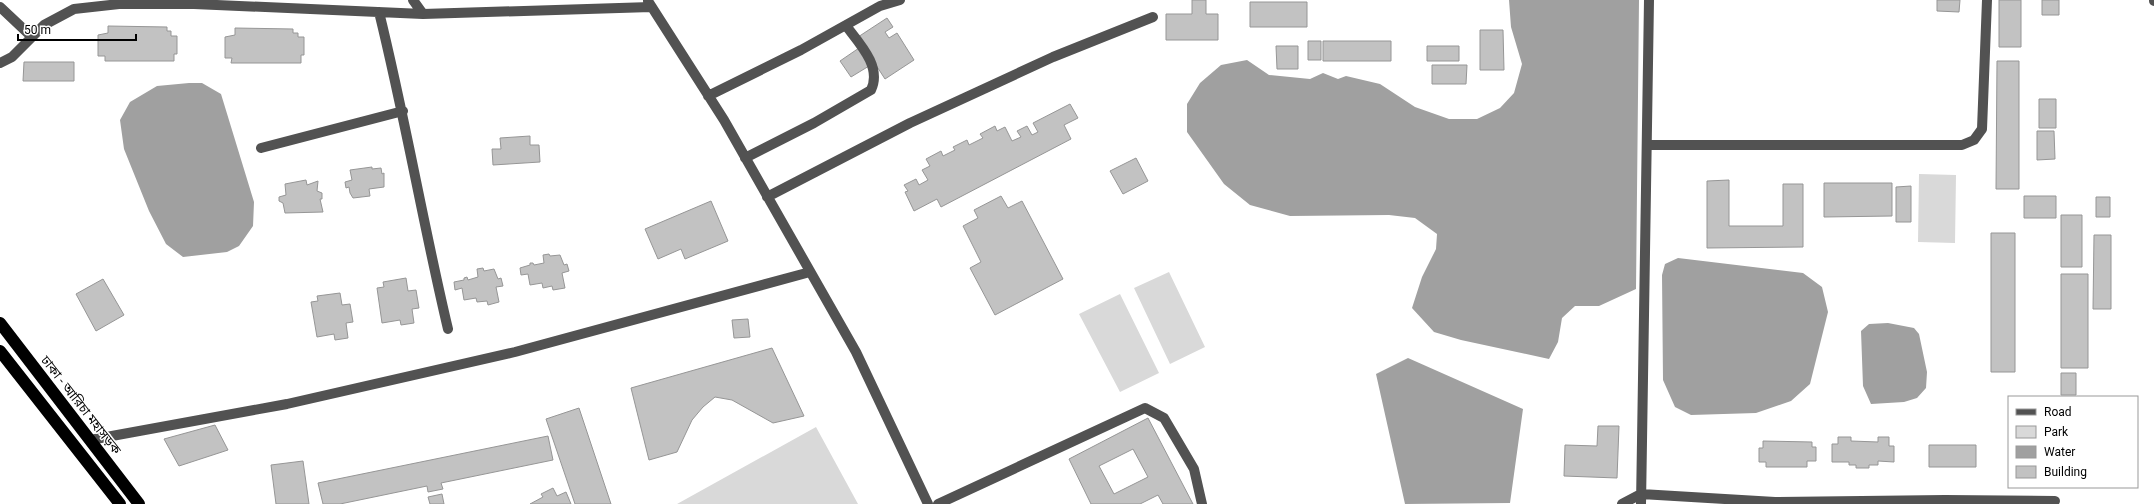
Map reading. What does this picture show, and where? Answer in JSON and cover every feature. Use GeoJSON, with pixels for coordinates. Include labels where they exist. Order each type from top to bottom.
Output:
{"type":"FeatureCollection","features":[{"type":"Feature","properties":{"kind":"highway","name":"ঢাকা - আরিচা মহাসড়ক"},"geometry":{"type":"LineString","coordinates":[[0,323],[139,504]]}},
{"type":"Feature","properties":{"kind":"highway"},"geometry":{"type":"LineString","coordinates":[[0,351],[120,504]]}},
{"type":"Feature","properties":{"kind":"street"},"geometry":{"type":"LineString","coordinates":[[413,0],[423,14]]}},
{"type":"Feature","properties":{"kind":"street"},"geometry":{"type":"LineString","coordinates":[[708,96],[847,26],[880,6],[900,0]]}},
{"type":"Feature","properties":{"kind":"street"},"geometry":{"type":"LineString","coordinates":[[1641,499],[1649,0]]}},
{"type":"Feature","properties":{"kind":"street"},"geometry":{"type":"LineString","coordinates":[[1647,145],[1962,146],[1974,140],[1982,129],[1987,0]]}},
{"type":"Feature","properties":{"kind":"street"},"geometry":{"type":"LineString","coordinates":[[0,63],[12,57],[44,25],[74,9],[119,4],[194,4],[423,14],[649,3],[746,158],[856,352],[924,501]]}},
{"type":"Feature","properties":{"kind":"street"},"geometry":{"type":"LineString","coordinates":[[0,7],[32,37]]}},
{"type":"Feature","properties":{"kind":"street"},"geometry":{"type":"LineString","coordinates":[[379,12],[403,111],[427,242],[448,329]]}},
{"type":"Feature","properties":{"kind":"street"},"geometry":{"type":"LineString","coordinates":[[768,197],[910,123],[1053,57],[1153,17]]}},
{"type":"Feature","properties":{"kind":"street"},"geometry":{"type":"LineString","coordinates":[[746,158],[814,123],[871,90],[875,82],[871,63],[847,26]]}},
{"type":"Feature","properties":{"kind":"street"},"geometry":{"type":"LineString","coordinates":[[261,148],[403,111]]}},
{"type":"Feature","properties":{"kind":"street"},"geometry":{"type":"LineString","coordinates":[[90,440],[287,404],[507,354],[810,272]]}},
{"type":"Feature","properties":{"kind":"street"},"geometry":{"type":"LineString","coordinates":[[938,504],[1145,408],[1164,418],[1194,469],[1202,504]]}},
{"type":"Feature","properties":{"kind":"street"},"geometry":{"type":"LineString","coordinates":[[1622,504],[1641,499],[1774,502],[1945,500],[2055,501]]}},
{"type":"Feature","properties":{"kind":"green space"},"geometry":{"type":"Polygon","coordinates":[[[1919,174],[1956,175],[1955,243],[1918,242],[1919,174]]]}},
{"type":"Feature","properties":{"kind":"green space"},"geometry":{"type":"Polygon","coordinates":[[[1169,272],[1205,347],[1170,364],[1134,288],[1169,272]]]}},
{"type":"Feature","properties":{"kind":"green space"},"geometry":{"type":"Polygon","coordinates":[[[1120,294],[1159,373],[1120,392],[1079,314],[1120,294]]]}},
{"type":"Feature","properties":{"kind":"green space"},"geometry":{"type":"Polygon","coordinates":[[[816,427],[858,504],[677,504],[816,427]]]}},
{"type":"Feature","properties":{"kind":"water"},"geometry":{"type":"Polygon","coordinates":[[[1509,0],[1639,0],[1636,289],[1599,306],[1575,306],[1562,318],[1558,342],[1549,359],[1461,340],[1434,332],[1412,308],[1422,277],[1436,249],[1437,234],[1415,218],[1389,215],[1290,216],[1250,205],[1224,184],[1187,132],[1187,104],[1200,83],[1221,65],[1247,60],[1269,75],[1310,79],[1323,73],[1338,79],[1346,76],[1380,84],[1415,107],[1449,119],[1477,119],[1500,108],[1514,93],[1522,64],[1511,27],[1509,0]]]}},
{"type":"Feature","properties":{"kind":"water"},"geometry":{"type":"Polygon","coordinates":[[[202,83],[221,94],[254,202],[253,226],[239,246],[227,252],[183,257],[166,244],[149,211],[124,149],[120,120],[130,102],[157,86],[202,83]]]}},
{"type":"Feature","properties":{"kind":"water"},"geometry":{"type":"Polygon","coordinates":[[[1678,258],[1803,273],[1822,287],[1828,312],[1810,384],[1791,401],[1756,413],[1691,415],[1675,407],[1663,380],[1662,275],[1665,264],[1678,258]]]}},
{"type":"Feature","properties":{"kind":"water"},"geometry":{"type":"Polygon","coordinates":[[[1888,323],[1914,328],[1919,334],[1927,372],[1926,388],[1917,398],[1904,402],[1871,404],[1863,386],[1861,331],[1869,324],[1888,323]]]}},
{"type":"Feature","properties":{"kind":"water"},"geometry":{"type":"Polygon","coordinates":[[[1408,358],[1523,409],[1510,503],[1405,504],[1376,374],[1408,358]]]}},
{"type":"Feature","properties":{"kind":"building"},"geometry":{"type":"Polygon","coordinates":[[[1192,0],[1206,0],[1206,14],[1218,14],[1218,40],[1166,40],[1166,14],[1192,14],[1192,0]]]}},
{"type":"Feature","properties":{"kind":"building"},"geometry":{"type":"Polygon","coordinates":[[[1937,0],[1960,0],[1959,12],[1937,11],[1937,0]]]}},
{"type":"Feature","properties":{"kind":"building"},"geometry":{"type":"Polygon","coordinates":[[[1999,0],[2021,0],[2021,47],[1999,47],[1999,0]]]}},
{"type":"Feature","properties":{"kind":"building"},"geometry":{"type":"Polygon","coordinates":[[[2042,0],[2059,0],[2059,15],[2042,15],[2042,0]]]}},
{"type":"Feature","properties":{"kind":"building"},"geometry":{"type":"Polygon","coordinates":[[[1250,2],[1307,2],[1307,27],[1250,27],[1250,2]]]}},
{"type":"Feature","properties":{"kind":"building"},"geometry":{"type":"Polygon","coordinates":[[[887,18],[893,27],[885,32],[889,38],[897,33],[914,60],[885,79],[872,59],[869,66],[851,77],[840,61],[859,48],[858,37],[887,18]]]}},
{"type":"Feature","properties":{"kind":"building"},"geometry":{"type":"Polygon","coordinates":[[[108,26],[167,27],[167,31],[171,31],[171,36],[177,36],[177,54],[174,54],[174,61],[105,61],[105,56],[98,56],[98,35],[108,33],[108,26]]]}},
{"type":"Feature","properties":{"kind":"building"},"geometry":{"type":"Polygon","coordinates":[[[235,28],[293,29],[293,33],[298,33],[298,37],[304,37],[304,55],[301,55],[301,63],[231,63],[232,58],[225,58],[225,37],[235,35],[235,28]]]}},
{"type":"Feature","properties":{"kind":"building"},"geometry":{"type":"Polygon","coordinates":[[[1480,30],[1503,30],[1504,70],[1480,70],[1480,30]]]}},
{"type":"Feature","properties":{"kind":"building"},"geometry":{"type":"Polygon","coordinates":[[[1308,41],[1321,41],[1321,60],[1308,60],[1308,41]]]}},
{"type":"Feature","properties":{"kind":"building"},"geometry":{"type":"Polygon","coordinates":[[[1323,41],[1391,41],[1391,61],[1323,61],[1323,41]]]}},
{"type":"Feature","properties":{"kind":"building"},"geometry":{"type":"Polygon","coordinates":[[[1276,46],[1298,46],[1298,69],[1277,69],[1276,46]]]}},
{"type":"Feature","properties":{"kind":"building"},"geometry":{"type":"Polygon","coordinates":[[[1427,46],[1459,46],[1459,61],[1427,61],[1427,46]]]}},
{"type":"Feature","properties":{"kind":"building"},"geometry":{"type":"Polygon","coordinates":[[[1997,61],[2019,61],[2019,189],[1996,189],[1997,61]]]}},
{"type":"Feature","properties":{"kind":"building"},"geometry":{"type":"Polygon","coordinates":[[[24,62],[74,62],[74,81],[23,81],[24,62]]]}},
{"type":"Feature","properties":{"kind":"building"},"geometry":{"type":"Polygon","coordinates":[[[1432,65],[1467,65],[1466,84],[1432,84],[1432,65]]]}},
{"type":"Feature","properties":{"kind":"building"},"geometry":{"type":"Polygon","coordinates":[[[2039,99],[2056,99],[2056,128],[2039,128],[2039,99]]]}},
{"type":"Feature","properties":{"kind":"building"},"geometry":{"type":"Polygon","coordinates":[[[1070,104],[1078,118],[1064,125],[1071,139],[941,207],[937,199],[914,211],[905,192],[908,191],[904,185],[916,179],[919,185],[928,180],[922,170],[930,166],[926,159],[941,151],[943,156],[955,150],[953,147],[967,140],[969,145],[983,138],[980,134],[995,126],[997,131],[1005,127],[1012,141],[1021,137],[1017,131],[1027,126],[1032,135],[1038,132],[1033,123],[1070,104]]]}},
{"type":"Feature","properties":{"kind":"building"},"geometry":{"type":"Polygon","coordinates":[[[2037,131],[2054,131],[2055,159],[2037,160],[2037,131]]]}},
{"type":"Feature","properties":{"kind":"building"},"geometry":{"type":"Polygon","coordinates":[[[530,136],[530,145],[539,145],[540,162],[493,165],[492,149],[501,149],[500,138],[530,136]]]}},
{"type":"Feature","properties":{"kind":"building"},"geometry":{"type":"Polygon","coordinates":[[[1136,158],[1148,181],[1123,194],[1110,171],[1136,158]]]}},
{"type":"Feature","properties":{"kind":"building"},"geometry":{"type":"Polygon","coordinates":[[[372,167],[372,169],[381,168],[382,174],[384,173],[384,187],[369,189],[370,196],[353,198],[349,187],[346,188],[345,182],[352,180],[350,170],[372,167]]]}},
{"type":"Feature","properties":{"kind":"building"},"geometry":{"type":"Polygon","coordinates":[[[306,180],[307,185],[318,181],[317,191],[322,193],[322,199],[320,199],[323,212],[285,213],[283,203],[279,201],[279,197],[286,195],[285,184],[306,180]]]}},
{"type":"Feature","properties":{"kind":"building"},"geometry":{"type":"Polygon","coordinates":[[[1729,180],[1729,226],[1783,226],[1783,184],[1803,184],[1803,247],[1707,248],[1707,181],[1729,180]]]}},
{"type":"Feature","properties":{"kind":"building"},"geometry":{"type":"Polygon","coordinates":[[[1824,183],[1892,183],[1892,216],[1824,217],[1824,183]]]}},
{"type":"Feature","properties":{"kind":"building"},"geometry":{"type":"Polygon","coordinates":[[[1911,186],[1911,222],[1896,222],[1896,187],[1911,186]]]}},
{"type":"Feature","properties":{"kind":"building"},"geometry":{"type":"Polygon","coordinates":[[[1001,196],[1008,208],[1022,201],[1063,279],[995,315],[970,268],[981,262],[963,226],[978,218],[974,210],[1001,196]]]}},
{"type":"Feature","properties":{"kind":"building"},"geometry":{"type":"Polygon","coordinates":[[[2024,196],[2056,196],[2056,218],[2024,218],[2024,196]]]}},
{"type":"Feature","properties":{"kind":"building"},"geometry":{"type":"Polygon","coordinates":[[[2096,197],[2110,197],[2110,217],[2096,217],[2096,197]]]}},
{"type":"Feature","properties":{"kind":"building"},"geometry":{"type":"Polygon","coordinates":[[[711,201],[728,241],[685,259],[681,249],[658,259],[645,229],[711,201]]]}},
{"type":"Feature","properties":{"kind":"building"},"geometry":{"type":"Polygon","coordinates":[[[2061,215],[2082,215],[2082,267],[2061,267],[2061,215]]]}},
{"type":"Feature","properties":{"kind":"building"},"geometry":{"type":"Polygon","coordinates":[[[1991,233],[2015,233],[2015,372],[1991,372],[1991,233]]]}},
{"type":"Feature","properties":{"kind":"building"},"geometry":{"type":"Polygon","coordinates":[[[2094,235],[2111,235],[2111,309],[2093,309],[2094,235]]]}},
{"type":"Feature","properties":{"kind":"building"},"geometry":{"type":"Polygon","coordinates":[[[549,254],[550,256],[560,255],[564,265],[567,264],[569,271],[562,273],[565,288],[553,290],[552,286],[543,288],[542,283],[530,285],[528,274],[521,275],[520,268],[530,265],[530,263],[533,263],[534,265],[544,263],[543,255],[549,254]]]}},
{"type":"Feature","properties":{"kind":"building"},"geometry":{"type":"Polygon","coordinates":[[[483,268],[484,271],[494,269],[498,279],[501,278],[503,286],[496,287],[499,302],[488,305],[487,301],[477,302],[476,298],[464,300],[462,288],[455,290],[454,282],[464,280],[464,278],[467,277],[468,280],[478,277],[477,269],[483,268]]]}},
{"type":"Feature","properties":{"kind":"building"},"geometry":{"type":"Polygon","coordinates":[[[2061,274],[2088,274],[2088,368],[2061,368],[2061,274]]]}},
{"type":"Feature","properties":{"kind":"building"},"geometry":{"type":"Polygon","coordinates":[[[406,278],[408,291],[416,290],[419,308],[412,309],[414,323],[401,325],[400,320],[382,323],[377,288],[384,287],[383,282],[406,278]]]}},
{"type":"Feature","properties":{"kind":"building"},"geometry":{"type":"Polygon","coordinates":[[[103,279],[124,315],[96,331],[76,294],[103,279]]]}},
{"type":"Feature","properties":{"kind":"building"},"geometry":{"type":"Polygon","coordinates":[[[340,293],[342,305],[350,304],[353,322],[346,323],[348,338],[335,340],[334,334],[317,337],[311,302],[318,301],[317,296],[340,293]]]}},
{"type":"Feature","properties":{"kind":"building"},"geometry":{"type":"Polygon","coordinates":[[[748,319],[750,337],[734,338],[732,320],[748,319]]]}},
{"type":"Feature","properties":{"kind":"building"},"geometry":{"type":"Polygon","coordinates":[[[772,348],[804,416],[773,423],[732,400],[715,397],[703,407],[692,420],[677,452],[649,460],[631,388],[772,348]]]}},
{"type":"Feature","properties":{"kind":"building"},"geometry":{"type":"Polygon","coordinates":[[[2061,373],[2076,373],[2076,395],[2061,395],[2061,373]]]}},
{"type":"Feature","properties":{"kind":"building"},"geometry":{"type":"Polygon","coordinates":[[[579,408],[611,504],[575,504],[546,419],[579,408]]]}},
{"type":"Feature","properties":{"kind":"building"},"geometry":{"type":"Polygon","coordinates":[[[1148,418],[1193,504],[1163,504],[1158,495],[1140,504],[1091,504],[1069,459],[1148,418]],[[1133,449],[1099,466],[1114,494],[1148,477],[1133,449]]]}},
{"type":"Feature","properties":{"kind":"building"},"geometry":{"type":"Polygon","coordinates":[[[215,425],[228,450],[179,466],[164,439],[215,425]]]}},
{"type":"Feature","properties":{"kind":"building"},"geometry":{"type":"Polygon","coordinates":[[[1598,426],[1619,426],[1617,478],[1564,476],[1565,445],[1597,446],[1598,426]]]}},
{"type":"Feature","properties":{"kind":"building"},"geometry":{"type":"Polygon","coordinates":[[[548,436],[553,460],[441,483],[443,489],[428,492],[427,486],[340,504],[323,504],[318,483],[548,436]]]}},
{"type":"Feature","properties":{"kind":"building"},"geometry":{"type":"Polygon","coordinates":[[[1838,437],[1851,437],[1851,441],[1878,442],[1878,437],[1889,437],[1889,446],[1894,446],[1894,462],[1878,461],[1878,465],[1869,465],[1869,468],[1856,468],[1856,465],[1849,465],[1849,462],[1832,462],[1832,444],[1838,444],[1838,437]]]}},
{"type":"Feature","properties":{"kind":"building"},"geometry":{"type":"Polygon","coordinates":[[[1763,441],[1812,442],[1812,447],[1816,447],[1816,461],[1807,461],[1807,467],[1766,467],[1766,462],[1759,462],[1759,448],[1763,448],[1763,441]]]}},
{"type":"Feature","properties":{"kind":"building"},"geometry":{"type":"Polygon","coordinates":[[[1929,445],[1976,445],[1976,467],[1929,467],[1929,445]]]}},
{"type":"Feature","properties":{"kind":"building"},"geometry":{"type":"Polygon","coordinates":[[[303,461],[309,504],[276,504],[271,465],[303,461]]]}},
{"type":"Feature","properties":{"kind":"building"},"geometry":{"type":"Polygon","coordinates":[[[553,488],[557,496],[566,492],[571,504],[530,504],[543,497],[541,494],[553,488]]]}},
{"type":"Feature","properties":{"kind":"building"},"geometry":{"type":"Polygon","coordinates":[[[442,494],[444,504],[430,504],[428,497],[442,494]]]}}]}
